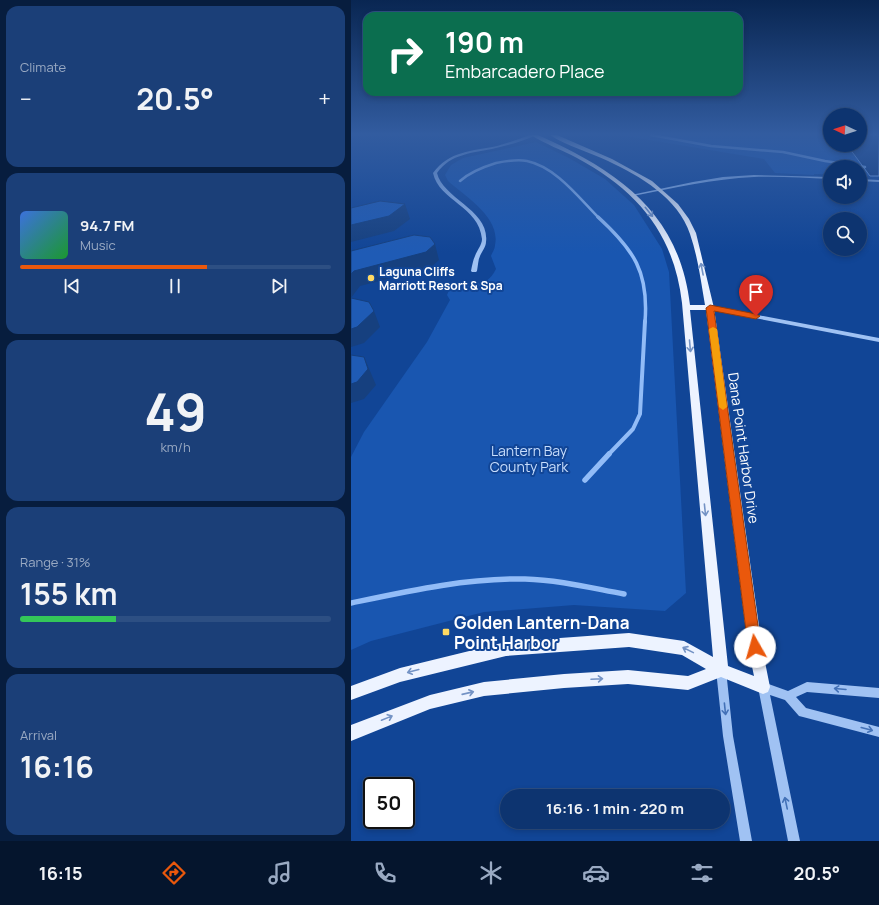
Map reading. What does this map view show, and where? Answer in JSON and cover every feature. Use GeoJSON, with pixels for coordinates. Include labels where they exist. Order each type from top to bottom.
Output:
{"type":"FeatureCollection","features":[{"type":"Feature","properties":{"kind":"main road"},"geometry":{"type":"LineString","coordinates":[[608,174],[648,209],[663,230],[681,273],[686,307],[721,670]]}},
{"type":"Feature","properties":{"kind":"main road","name":"Dana Point Harbor Drive"},"geometry":{"type":"LineString","coordinates":[[637,174],[676,205],[686,219],[699,250],[710,308],[755,647],[763,687]]}},
{"type":"Feature","properties":{"kind":"main road"},"geometry":{"type":"LineString","coordinates":[[686,307],[710,308]]}},
{"type":"Feature","properties":{"kind":"main road"},"geometry":{"type":"LineString","coordinates":[[351,693],[400,675],[451,661],[506,649],[629,640],[684,648],[721,670],[763,687]]}},
{"type":"Feature","properties":{"kind":"main road"},"geometry":{"type":"LineString","coordinates":[[351,733],[430,702],[484,690],[564,681],[628,677],[688,683],[721,670]]}},
{"type":"Feature","properties":{"kind":"street"},"geometry":{"type":"LineString","coordinates":[[435,174],[437,182],[471,212],[482,229],[484,241],[474,271]]}},
{"type":"Feature","properties":{"kind":"street"},"geometry":{"type":"LineString","coordinates":[[633,195],[698,182],[748,177],[823,178]]}},
{"type":"Feature","properties":{"kind":"street"},"geometry":{"type":"LineString","coordinates":[[867,180],[879,181]]}},
{"type":"Feature","properties":{"kind":"street"},"geometry":{"type":"LineString","coordinates":[[710,308],[879,340]]}},
{"type":"Feature","properties":{"kind":"street"},"geometry":{"type":"LineString","coordinates":[[721,670],[728,736],[746,841]]}},
{"type":"Feature","properties":{"kind":"street"},"geometry":{"type":"LineString","coordinates":[[763,687],[788,696],[803,712],[879,732]]}},
{"type":"Feature","properties":{"kind":"street","name":"Dana Point Harbor Drive"},"geometry":{"type":"LineString","coordinates":[[763,687],[794,841]]}},
{"type":"Feature","properties":{"kind":"street"},"geometry":{"type":"LineString","coordinates":[[788,696],[807,687],[879,692]]}},
{"type":"Feature","properties":{"kind":"green space","name":"Lantern Bay County Park"},"geometry":{"type":"Polygon","coordinates":[[[597,174],[605,179],[634,205],[662,249],[669,272],[686,593],[665,611],[574,605],[484,612],[371,641],[351,650],[351,457],[364,432],[427,342],[450,300],[447,295],[450,288],[461,282],[479,283],[485,281],[491,277],[496,269],[491,256],[495,245],[493,226],[480,208],[448,181],[445,175],[597,174]]]}},
{"type":"Feature","properties":{"kind":"shaded area"},"geometry":{"type":"Polygon","coordinates":[[[869,174],[879,174],[879,176],[870,176],[869,174]]]}},
{"type":"Feature","properties":{"kind":"building"},"geometry":{"type":"Polygon","coordinates":[[[380,201],[405,204],[389,216],[351,225],[351,208],[380,201]]]}},
{"type":"Feature","properties":{"kind":"building"},"geometry":{"type":"Polygon","coordinates":[[[414,235],[430,237],[435,244],[426,252],[354,271],[351,274],[351,251],[414,235]]]}},
{"type":"Feature","properties":{"kind":"building"},"geometry":{"type":"Polygon","coordinates":[[[351,298],[369,302],[374,311],[357,327],[351,329],[351,298]]]}},
{"type":"Feature","properties":{"kind":"building"},"geometry":{"type":"Polygon","coordinates":[[[351,355],[364,357],[368,369],[357,382],[351,384],[351,355]]]}},
{"type":"Feature","properties":{"kind":"waterway"},"geometry":{"type":"LineString","coordinates":[[460,181],[469,174]]}},
{"type":"Feature","properties":{"kind":"waterway"},"geometry":{"type":"LineString","coordinates":[[554,174],[598,217]]}},
{"type":"Feature","properties":{"kind":"waterway"},"geometry":{"type":"LineString","coordinates":[[598,217],[621,240],[637,263],[644,289],[646,304],[645,322]]}},
{"type":"Feature","properties":{"kind":"waterway"},"geometry":{"type":"LineString","coordinates":[[608,455],[633,429],[640,414],[645,321]]}},
{"type":"Feature","properties":{"kind":"waterway"},"geometry":{"type":"LineString","coordinates":[[585,480],[609,454]]}},
{"type":"Feature","properties":{"kind":"waterway"},"geometry":{"type":"LineString","coordinates":[[351,603],[437,586],[503,579],[550,581],[624,594]]}},
{"type":"Feature","properties":{"kind":"slow traffic"},"geometry":{"type":"LineString","coordinates":[[713,329],[723,407]]}},
{"type":"Feature","properties":{"kind":"place","name":"Laguna Cliffs Marriott Resort & Spa"},"geometry":{"type":"Point","coordinates":[371,278]}},
{"type":"Feature","properties":{"kind":"place","name":"Golden Lantern-Dana Point Harbor"},"geometry":{"type":"Point","coordinates":[446,632]}},
{"type":"Feature","properties":{"kind":"route"},"geometry":{"type":"LineString","coordinates":[[755,647],[710,308],[756,316]]}}]}
